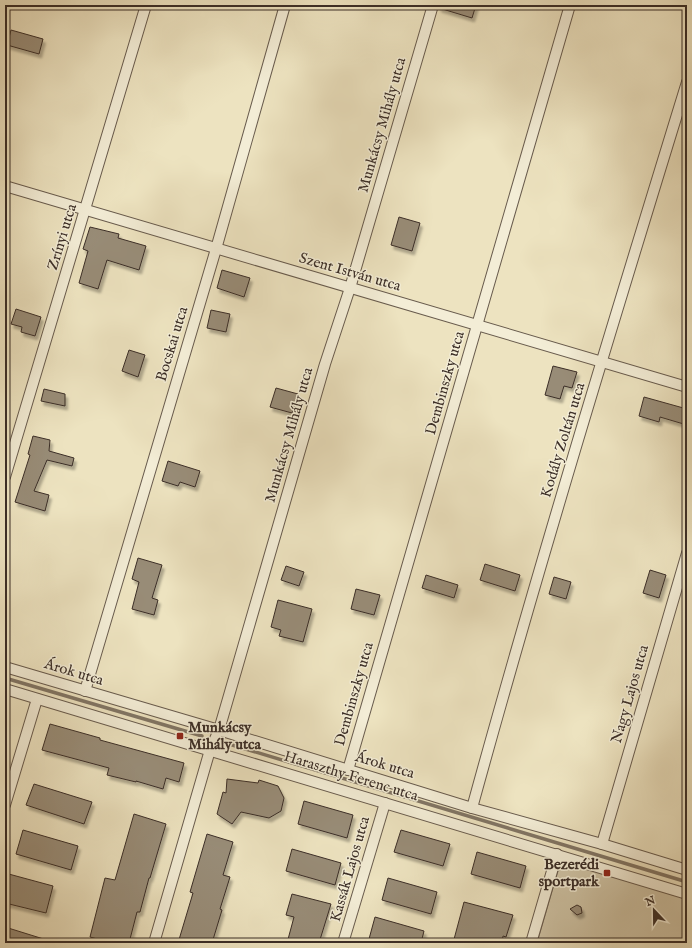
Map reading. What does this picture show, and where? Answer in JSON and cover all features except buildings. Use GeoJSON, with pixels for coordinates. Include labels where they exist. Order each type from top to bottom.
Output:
{"type":"FeatureCollection","features":[{"type":"Feature","properties":{"kind":"street","name":"Zrínyi utca"},"geometry":{"type":"LineString","coordinates":[[5,477],[146,5]]}},
{"type":"Feature","properties":{"kind":"street","name":"Bocskai utca"},"geometry":{"type":"LineString","coordinates":[[85,691],[216,249],[285,5]]}},
{"type":"Feature","properties":{"kind":"street","name":"Munkácsy Mihály utca"},"geometry":{"type":"LineString","coordinates":[[154,943],[210,750],[218,730],[433,5]]}},
{"type":"Feature","properties":{"kind":"street","name":"Dembinszky utca"},"geometry":{"type":"LineString","coordinates":[[348,770],[570,5]]}},
{"type":"Feature","properties":{"kind":"street","name":"Kodály Zoltán utca"},"geometry":{"type":"LineString","coordinates":[[472,808],[505,688],[687,82]]}},
{"type":"Feature","properties":{"kind":"street","name":"Szent István utca"},"geometry":{"type":"LineString","coordinates":[[5,186],[687,388]]}},
{"type":"Feature","properties":{"kind":"street","name":"Nagy Lajos utca"},"geometry":{"type":"LineString","coordinates":[[602,844],[687,553]]}},
{"type":"Feature","properties":{"kind":"street","name":"Árok utca"},"geometry":{"type":"LineString","coordinates":[[5,667],[218,730],[472,808],[602,844],[687,870]]}},
{"type":"Feature","properties":{"kind":"street","name":"Haraszthy Ferenc utca"},"geometry":{"type":"LineString","coordinates":[[5,689],[687,894]]}},
{"type":"Feature","properties":{"kind":"street"},"geometry":{"type":"LineString","coordinates":[[5,805],[37,699]]}},
{"type":"Feature","properties":{"kind":"street","name":"Kassák Lajos utca"},"geometry":{"type":"LineString","coordinates":[[343,943],[385,802]]}},
{"type":"Feature","properties":{"kind":"street"},"geometry":{"type":"LineString","coordinates":[[531,943],[557,854]]}},
{"type":"Feature","properties":{"kind":"shaded area"},"geometry":{"type":"Polygon","coordinates":[[[569,863],[687,897],[687,943],[537,943],[558,871],[569,863]]]}},
{"type":"Feature","properties":{"kind":"waterway"},"geometry":{"type":"LineString","coordinates":[[5,678],[202,736]]}},
{"type":"Feature","properties":{"kind":"waterway"},"geometry":{"type":"LineString","coordinates":[[229,744],[687,882]]}},
{"type":"Feature","properties":{"kind":"place","name":"Munkácsy Mihály utca"},"geometry":{"type":"Point","coordinates":[180,736]}},
{"type":"Feature","properties":{"kind":"place","name":"Bezerédi sportpark"},"geometry":{"type":"Point","coordinates":[607,873]}}]}
